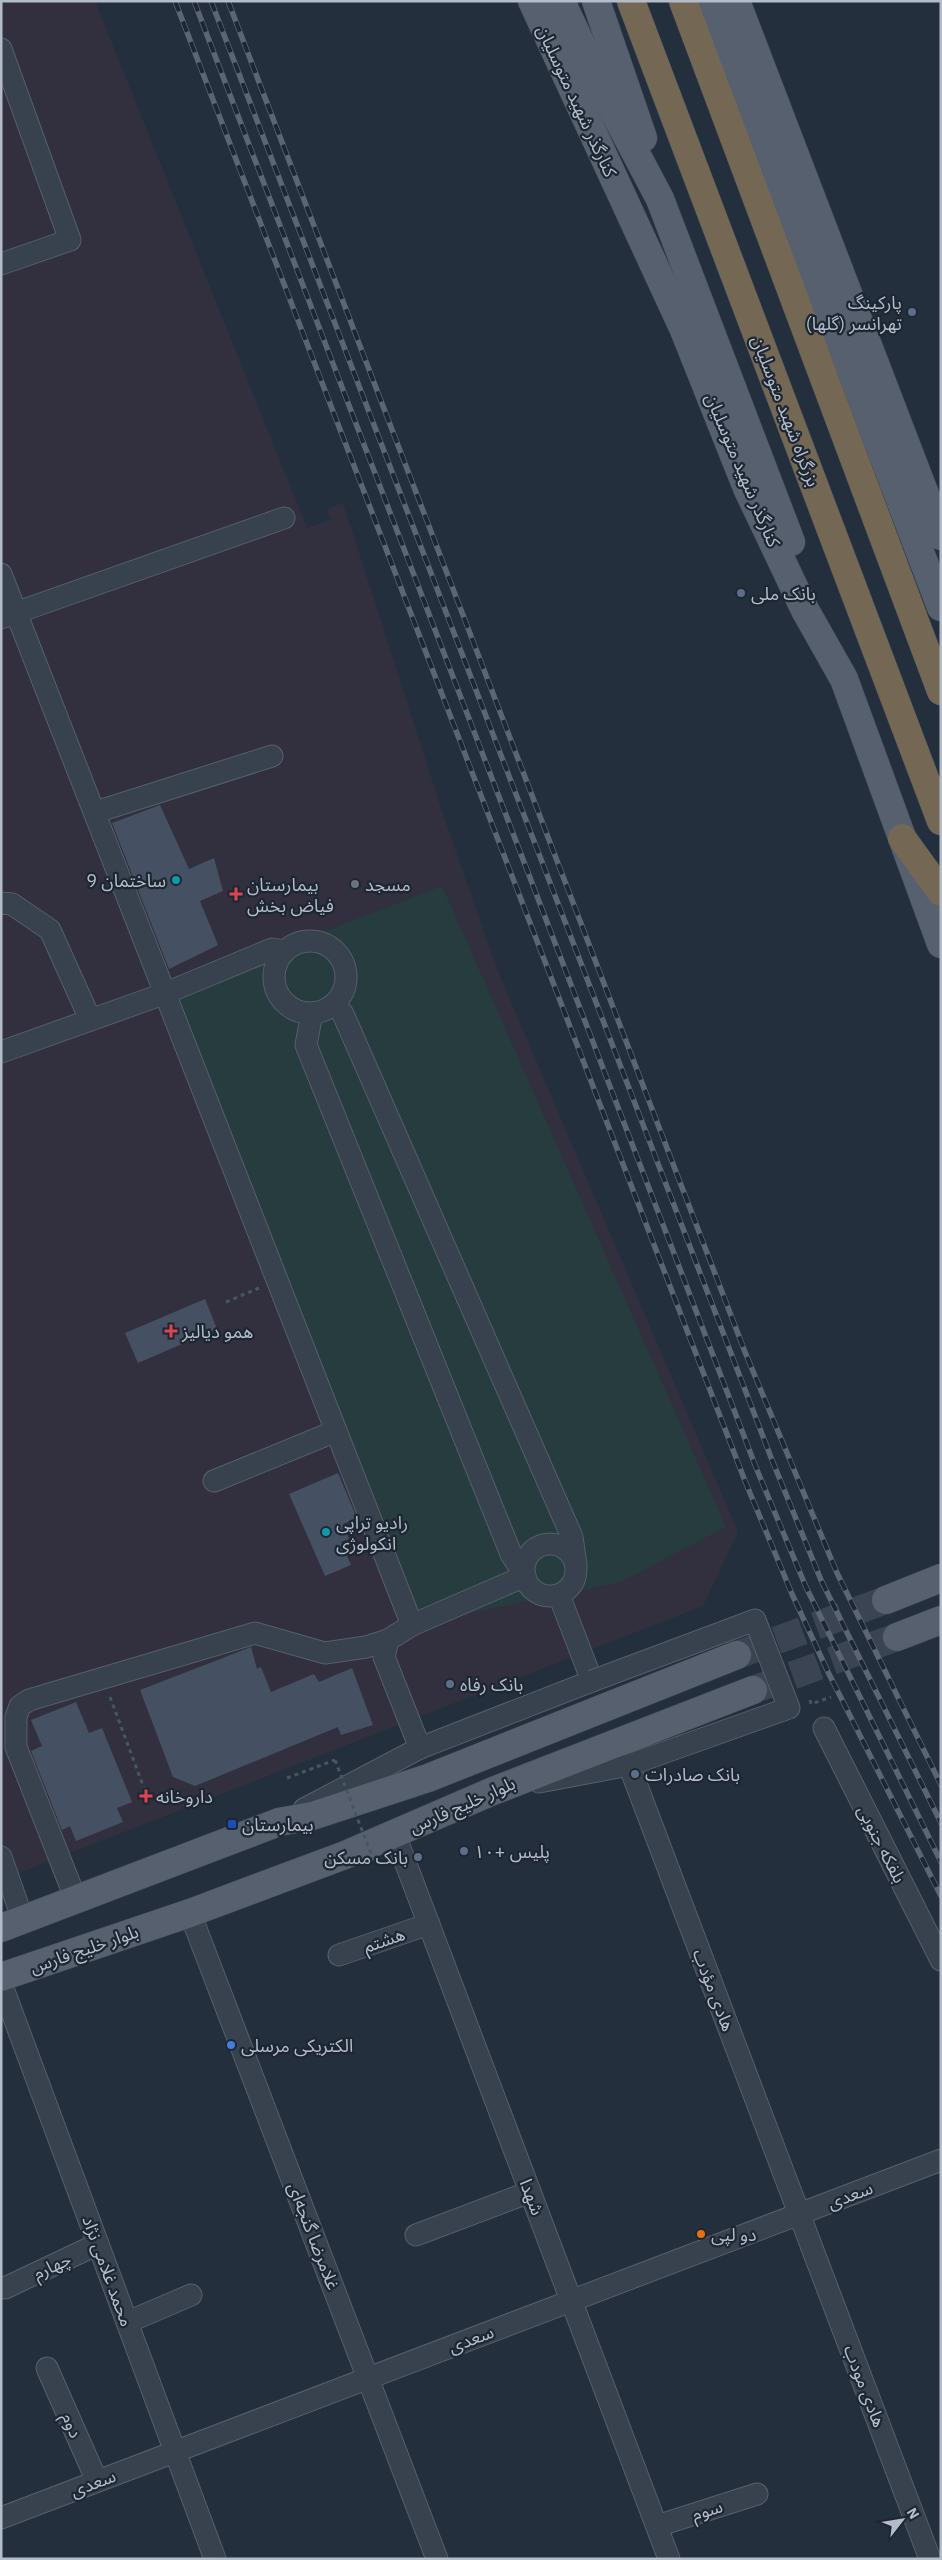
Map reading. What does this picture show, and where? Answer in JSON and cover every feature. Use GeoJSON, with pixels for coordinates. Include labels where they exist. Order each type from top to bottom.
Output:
{"type":"FeatureCollection","features":[{"type":"Feature","properties":{"kind":"highway","name":"بزرگراه شهید متوسلیان"},"geometry":{"type":"LineString","coordinates":[[631,1],[941,822]]}},
{"type":"Feature","properties":{"kind":"highway"},"geometry":{"type":"LineString","coordinates":[[683,1],[821,365],[941,691]]}},
{"type":"Feature","properties":{"kind":"highway"},"geometry":{"type":"LineString","coordinates":[[902,838],[941,892]]}},
{"type":"Feature","properties":{"kind":"main road","name":"کنارگذر شهید متوسلیان"},"geometry":{"type":"LineString","coordinates":[[532,1],[684,330],[748,488],[805,610],[844,680],[941,944]]}},
{"type":"Feature","properties":{"kind":"main road"},"geometry":{"type":"LineString","coordinates":[[561,1],[603,91],[660,199],[844,680]]}},
{"type":"Feature","properties":{"kind":"main road"},"geometry":{"type":"LineString","coordinates":[[596,1],[652,162],[660,199]]}},
{"type":"Feature","properties":{"kind":"main road"},"geometry":{"type":"LineString","coordinates":[[710,1],[941,607]]}},
{"type":"Feature","properties":{"kind":"main road"},"geometry":{"type":"LineString","coordinates":[[736,1],[941,536]]}},
{"type":"Feature","properties":{"kind":"main road"},"geometry":{"type":"LineString","coordinates":[[747,1],[763,71]]}},
{"type":"Feature","properties":{"kind":"main road"},"geometry":{"type":"LineString","coordinates":[[886,1600],[941,1578]]}},
{"type":"Feature","properties":{"kind":"main road"},"geometry":{"type":"LineString","coordinates":[[897,1637],[941,1620]]}},
{"type":"Feature","properties":{"kind":"main road","name":"بلوار خلیج فارس"},"geometry":{"type":"LineString","coordinates":[[12,1924],[279,1822],[312,1816],[428,1778],[737,1654]]}},
{"type":"Feature","properties":{"kind":"main road","name":"بلوار خلیج فارس"},"geometry":{"type":"LineString","coordinates":[[1,1977],[190,1913],[395,1835],[493,1791],[753,1690]]}},
{"type":"Feature","properties":{"kind":"street"},"geometry":{"type":"LineString","coordinates":[[1,50],[70,240],[1,264]]}},
{"type":"Feature","properties":{"kind":"street"},"geometry":{"type":"LineString","coordinates":[[10,615],[284,518]]}},
{"type":"Feature","properties":{"kind":"street"},"geometry":{"type":"LineString","coordinates":[[1,574],[10,615],[96,812],[412,1626]]}},
{"type":"Feature","properties":{"kind":"street"},"geometry":{"type":"LineString","coordinates":[[96,812],[272,756]]}},
{"type":"Feature","properties":{"kind":"street"},"geometry":{"type":"LineString","coordinates":[[1,903],[12,904],[50,930],[90,1019]]}},
{"type":"Feature","properties":{"kind":"street"},"geometry":{"type":"LineString","coordinates":[[304,940],[316,940],[327,944],[336,951],[346,972],[346,984],[342,995],[334,1004],[323,1011],[312,1013],[299,1011],[289,1006],[278,991],[274,973],[277,962],[285,951],[304,940]]}},
{"type":"Feature","properties":{"kind":"street"},"geometry":{"type":"LineString","coordinates":[[1,1052],[90,1019],[166,994],[272,949],[285,951]]}},
{"type":"Feature","properties":{"kind":"street"},"geometry":{"type":"LineString","coordinates":[[312,1013],[306,1045],[511,1554],[533,1590],[541,1595],[559,1594],[573,1583],[576,1565],[572,1537],[343,1014],[334,1004]]}},
{"type":"Feature","properties":{"kind":"street"},"geometry":{"type":"LineString","coordinates":[[214,1481],[336,1431]]}},
{"type":"Feature","properties":{"kind":"street"},"geometry":{"type":"LineString","coordinates":[[524,1576],[526,1558],[538,1546],[545,1544],[562,1546],[574,1558],[576,1565]]}},
{"type":"Feature","properties":{"kind":"street"},"geometry":{"type":"LineString","coordinates":[[76,1900],[9,1749],[20,1706],[29,1700],[255,1633],[325,1653],[366,1647],[388,1640],[412,1626],[524,1576]]}},
{"type":"Feature","properties":{"kind":"street"},"geometry":{"type":"LineString","coordinates":[[559,1594],[592,1681]]}},
{"type":"Feature","properties":{"kind":"street"},"geometry":{"type":"LineString","coordinates":[[279,1822],[420,1748],[755,1620],[789,1708],[630,1766],[493,1791]]}},
{"type":"Feature","properties":{"kind":"street"},"geometry":{"type":"LineString","coordinates":[[388,1640],[384,1657],[420,1748]]}},
{"type":"Feature","properties":{"kind":"street","name":"بلفکه جنوبی"},"geometry":{"type":"LineString","coordinates":[[824,1728],[941,1960]]}},
{"type":"Feature","properties":{"kind":"street","name":"هادی مؤدب"},"geometry":{"type":"LineString","coordinates":[[630,1766],[799,2214]]}},
{"type":"Feature","properties":{"kind":"street","name":"شهدا"},"geometry":{"type":"LineString","coordinates":[[395,1835],[669,2559]]}},
{"type":"Feature","properties":{"kind":"street"},"geometry":{"type":"LineString","coordinates":[[1,1857],[12,1924]]}},
{"type":"Feature","properties":{"kind":"street","name":"غلامرضا گنجه‌ای"},"geometry":{"type":"LineString","coordinates":[[190,1913],[437,2559]]}},
{"type":"Feature","properties":{"kind":"street","name":"هشتم"},"geometry":{"type":"LineString","coordinates":[[339,1955],[429,1924]]}},
{"type":"Feature","properties":{"kind":"street","name":"محمد غلامی نژاد"},"geometry":{"type":"LineString","coordinates":[[1,1982],[215,2559]]}},
{"type":"Feature","properties":{"kind":"street","name":"سعدی"},"geometry":{"type":"LineString","coordinates":[[1,2518],[941,2160]]}},
{"type":"Feature","properties":{"kind":"street"},"geometry":{"type":"LineString","coordinates":[[416,2235],[530,2192]]}},
{"type":"Feature","properties":{"kind":"street","name":"هادی مودب"},"geometry":{"type":"LineString","coordinates":[[799,2214],[930,2559]]}},
{"type":"Feature","properties":{"kind":"street","name":"چهارم"},"geometry":{"type":"LineString","coordinates":[[5,2288],[98,2244]]}},
{"type":"Feature","properties":{"kind":"street"},"geometry":{"type":"LineString","coordinates":[[128,2322],[191,2295]]}},
{"type":"Feature","properties":{"kind":"street","name":"دوم"},"geometry":{"type":"LineString","coordinates":[[47,2368],[97,2481]]}},
{"type":"Feature","properties":{"kind":"street","name":"سوم"},"geometry":{"type":"LineString","coordinates":[[657,2526],[758,2494]]}},
{"type":"Feature","properties":{"kind":"path"},"geometry":{"type":"LineString","coordinates":[[226,1302],[278,1280]]}},
{"type":"Feature","properties":{"kind":"path"},"geometry":{"type":"LineString","coordinates":[[102,1678],[144,1788]]}},
{"type":"Feature","properties":{"kind":"path"},"geometry":{"type":"LineString","coordinates":[[288,1778],[335,1760],[375,1864]]}},
{"type":"Feature","properties":{"kind":"shaded area","name":"بیمارستان فیاض بخش"},"geometry":{"type":"Polygon","coordinates":[[[1,1],[95,1],[307,528],[331,520],[327,509],[343,503],[445,820],[497,969],[738,1532],[703,1606],[1,1880],[1,1]]]}},
{"type":"Feature","properties":{"kind":"green space"},"geometry":{"type":"Polygon","coordinates":[[[442,886],[726,1527],[620,1582],[412,1625],[166,993],[442,886]]]}},
{"type":"Feature","properties":{"kind":"building","name":"ساختمان 9"},"geometry":{"type":"Polygon","coordinates":[[[160,805],[189,869],[214,858],[223,891],[200,901],[218,945],[169,969],[112,823],[160,805]]]}},
{"type":"Feature","properties":{"kind":"building","name":"همو دیالیز"},"geometry":{"type":"Polygon","coordinates":[[[205,1299],[217,1329],[138,1363],[125,1333],[205,1299]]]}},
{"type":"Feature","properties":{"kind":"building","name":"رادیو تراپی انکولوژی"},"geometry":{"type":"Polygon","coordinates":[[[338,1473],[357,1518],[343,1524],[349,1539],[341,1542],[351,1565],[325,1576],[289,1494],[338,1473]]]}},
{"type":"Feature","properties":{"kind":"building"},"geometry":{"type":"Polygon","coordinates":[[[251,1647],[257,1669],[261,1667],[271,1692],[314,1674],[319,1682],[352,1668],[373,1725],[341,1735],[338,1727],[195,1786],[173,1777],[140,1690],[251,1647]]]}},
{"type":"Feature","properties":{"kind":"building"},"geometry":{"type":"Polygon","coordinates":[[[76,1702],[89,1733],[102,1728],[132,1802],[117,1808],[123,1822],[76,1841],[70,1826],[62,1830],[31,1751],[42,1746],[31,1720],[76,1702]]]}},
{"type":"Feature","properties":{"kind":"tunnel"},"geometry":{"type":"LineString","coordinates":[[737,1655],[886,1600]]}},
{"type":"Feature","properties":{"kind":"tunnel"},"geometry":{"type":"LineString","coordinates":[[753,1690],[897,1637]]}},
{"type":"Feature","properties":{"kind":"railway"},"geometry":{"type":"LineString","coordinates":[[175,1],[745,1481],[792,1594],[828,1672],[941,1896]]}},
{"type":"Feature","properties":{"kind":"railway"},"geometry":{"type":"LineString","coordinates":[[194,1],[757,1470],[806,1587],[941,1862]]}},
{"type":"Feature","properties":{"kind":"railway"},"geometry":{"type":"LineString","coordinates":[[211,1],[772,1460],[821,1580],[941,1823]]}},
{"type":"Feature","properties":{"kind":"railway"},"geometry":{"type":"LineString","coordinates":[[228,1],[745,1352],[837,1573],[941,1785]]}},
{"type":"Feature","properties":{"kind":"place","name":"پارکینگ تهرانسر (گلها)"},"geometry":{"type":"Point","coordinates":[912,312]}},
{"type":"Feature","properties":{"kind":"place","name":"بانک ملی"},"geometry":{"type":"Point","coordinates":[741,593]}},
{"type":"Feature","properties":{"kind":"place","name":"ساختمان 9"},"geometry":{"type":"Point","coordinates":[176,880]}},
{"type":"Feature","properties":{"kind":"place","name":"مسجد"},"geometry":{"type":"Point","coordinates":[355,884]}},
{"type":"Feature","properties":{"kind":"place","name":"بیمارستان فیاض بخش"},"geometry":{"type":"Point","coordinates":[236,894]}},
{"type":"Feature","properties":{"kind":"place","name":"همو دیالیز"},"geometry":{"type":"Point","coordinates":[171,1331]}},
{"type":"Feature","properties":{"kind":"place","name":"رادیو تراپی انکولوژی"},"geometry":{"type":"Point","coordinates":[326,1532]}},
{"type":"Feature","properties":{"kind":"place","name":"بانک رفاه"},"geometry":{"type":"Point","coordinates":[450,1684]}},
{"type":"Feature","properties":{"kind":"place","name":"بانک صادرات"},"geometry":{"type":"Point","coordinates":[635,1774]}},
{"type":"Feature","properties":{"kind":"place","name":"داروخانه"},"geometry":{"type":"Point","coordinates":[146,1796]}},
{"type":"Feature","properties":{"kind":"place","name":"بیمارستان"},"geometry":{"type":"Point","coordinates":[232,1824]}},
{"type":"Feature","properties":{"kind":"place","name":"پلیس +۱۰"},"geometry":{"type":"Point","coordinates":[464,1851]}},
{"type":"Feature","properties":{"kind":"place","name":"بانک مسکن"},"geometry":{"type":"Point","coordinates":[418,1857]}},
{"type":"Feature","properties":{"kind":"place","name":"الکتریکی مرسلی"},"geometry":{"type":"Point","coordinates":[231,2045]}},
{"type":"Feature","properties":{"kind":"place","name":"دو لپی"},"geometry":{"type":"Point","coordinates":[701,2234]}}]}
